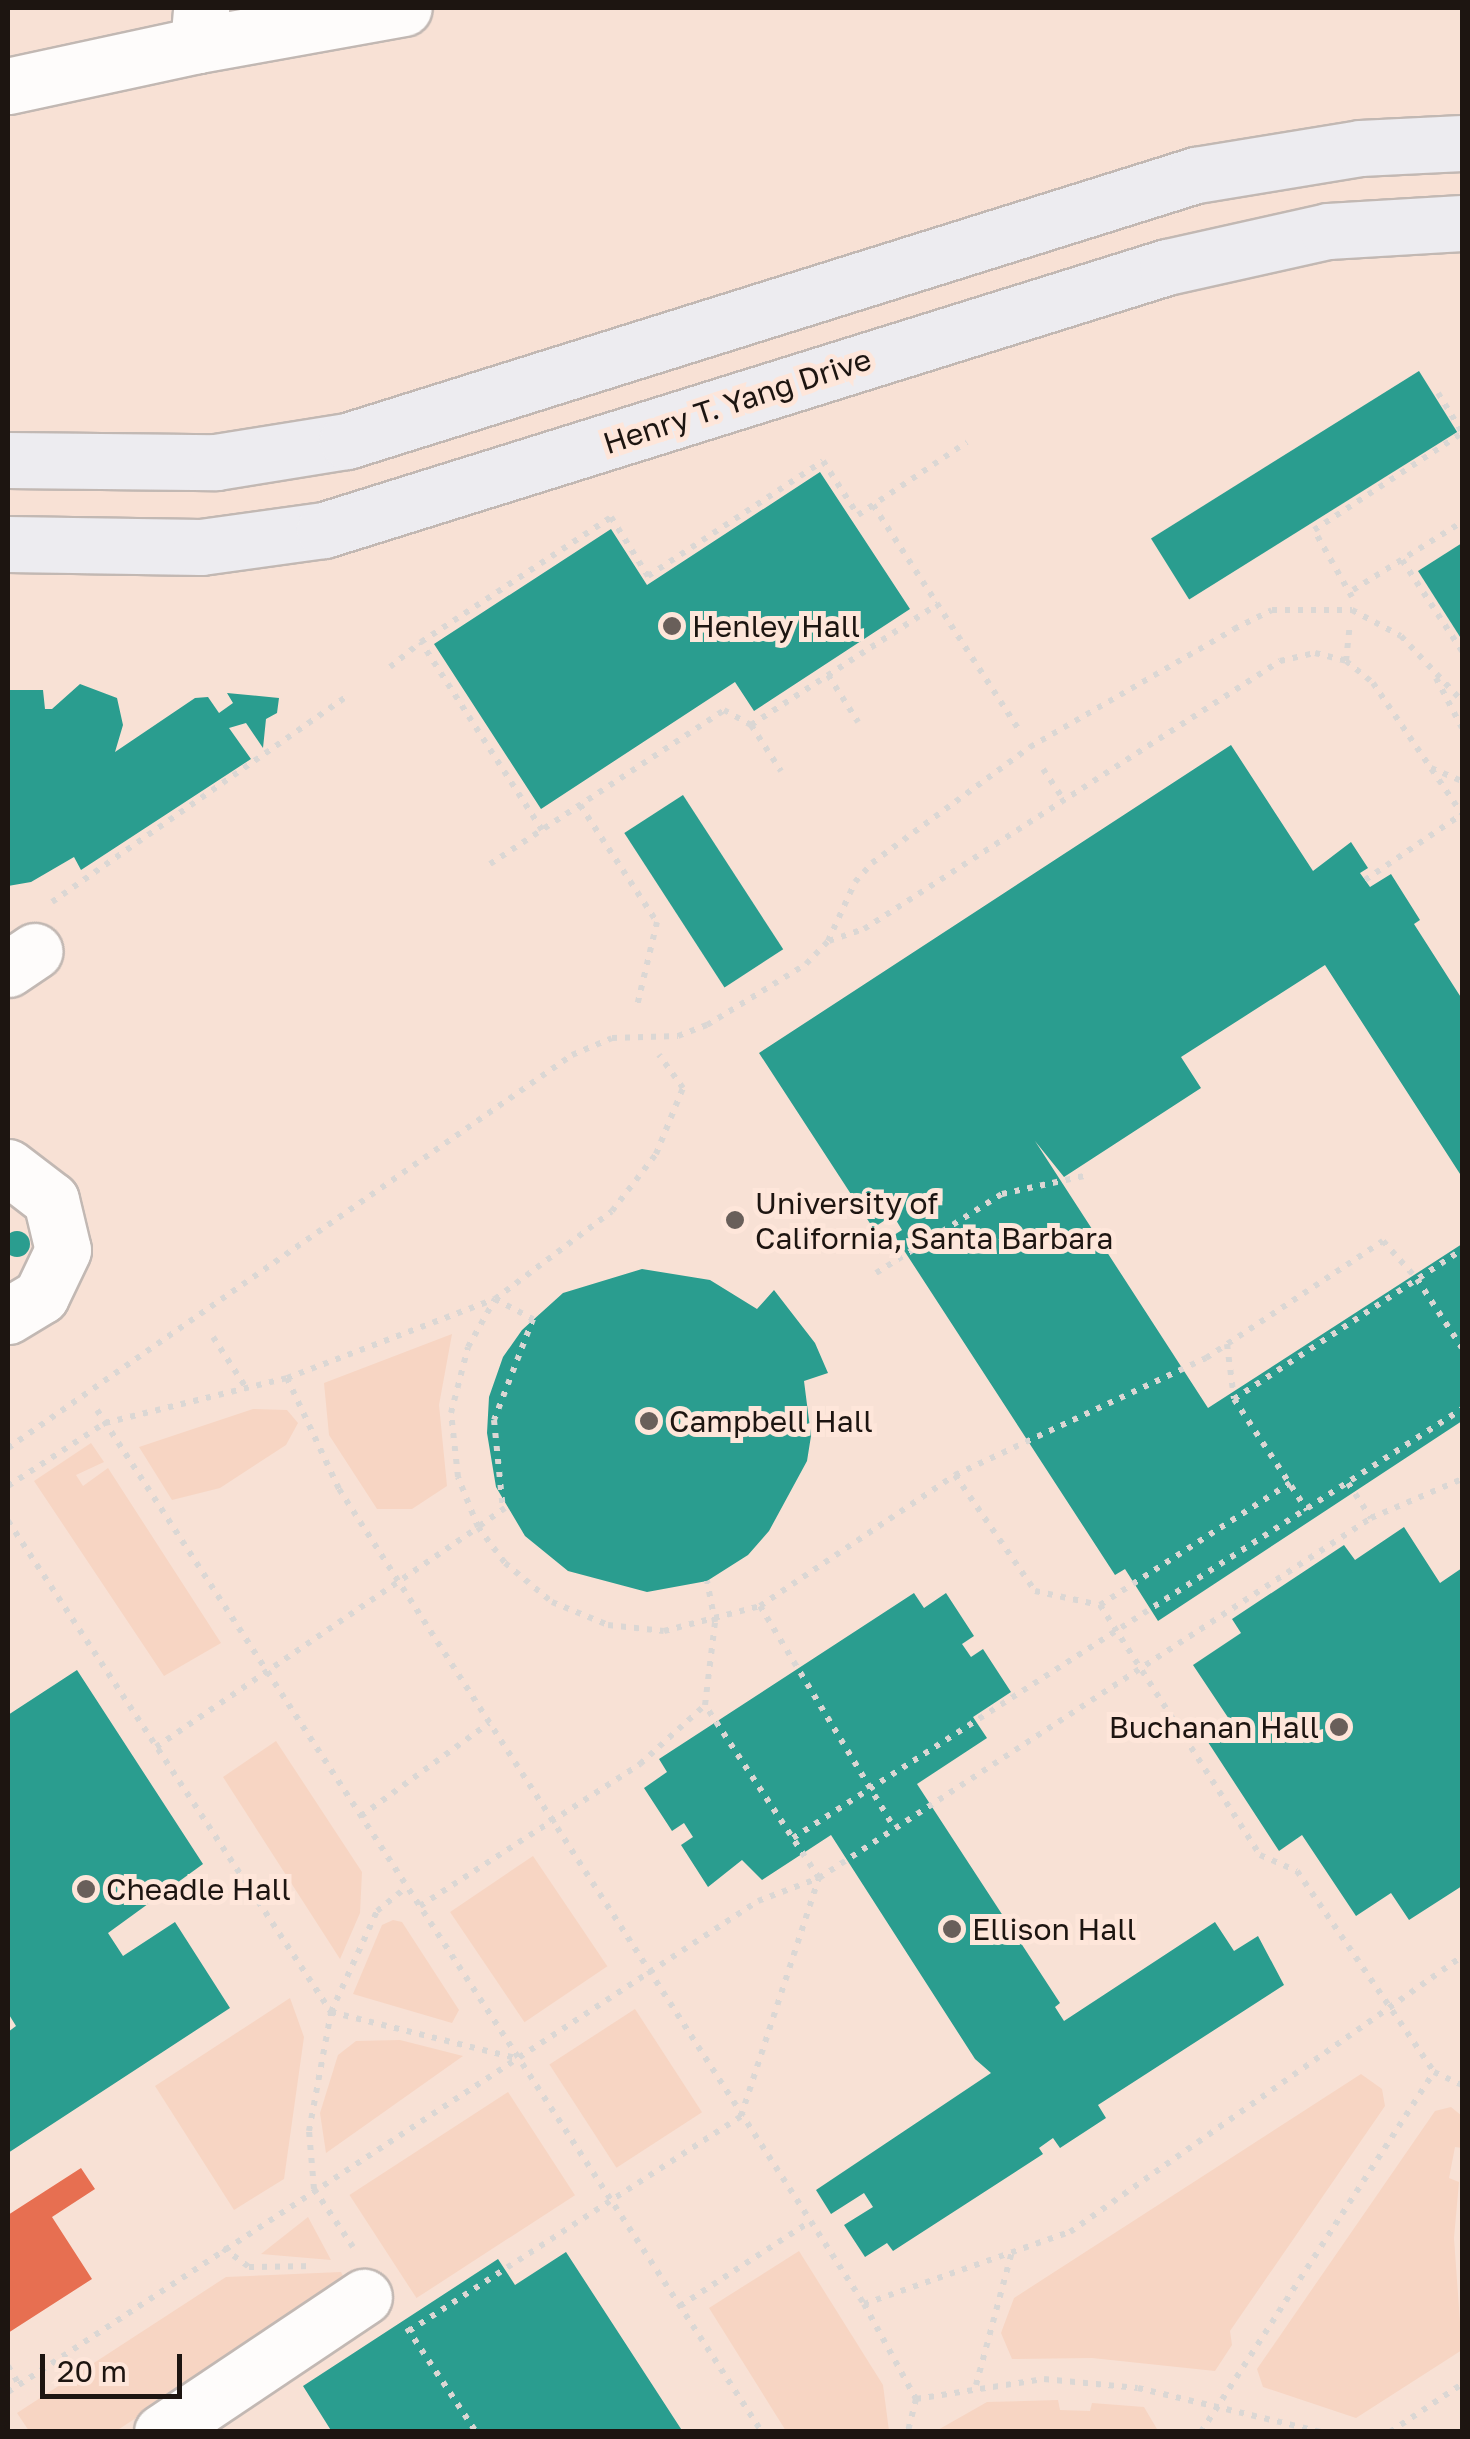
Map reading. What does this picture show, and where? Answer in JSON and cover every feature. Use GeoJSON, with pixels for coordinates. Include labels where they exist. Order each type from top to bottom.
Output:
{"type":"FeatureCollection","features":[{"type":"Feature","properties":{"kind":"main road"},"geometry":{"type":"LineString","coordinates":[[8,460],[216,462],[347,441],[1180,180],[1278,158],[1462,143]]}},
{"type":"Feature","properties":{"kind":"main road","name":"Henry T. Yang Drive"},"geometry":{"type":"LineString","coordinates":[[8,544],[202,547],[324,530],[1166,267],[1328,231],[1462,223]]}},
{"type":"Feature","properties":{"kind":"lane"},"geometry":{"type":"LineString","coordinates":[[8,86],[199,26],[404,8]]}},
{"type":"Feature","properties":{"kind":"lane"},"geometry":{"type":"LineString","coordinates":[[8,1166],[51,1200],[63,1250],[41,1296],[8,1316]]}},
{"type":"Feature","properties":{"kind":"lane"},"geometry":{"type":"LineString","coordinates":[[162,2432],[370,2291]]}},
{"type":"Feature","properties":{"kind":"path"},"geometry":{"type":"LineString","coordinates":[[1438,393],[1462,432],[1314,530],[1352,594],[1462,522]]}},
{"type":"Feature","properties":{"kind":"path"},"geometry":{"type":"LineString","coordinates":[[390,667],[421,642],[610,518],[648,576],[823,461],[858,514],[967,442]]}},
{"type":"Feature","properties":{"kind":"path"},"geometry":{"type":"LineString","coordinates":[[873,505],[1019,730]]}},
{"type":"Feature","properties":{"kind":"path"},"geometry":{"type":"LineString","coordinates":[[1402,560],[1462,651]]}},
{"type":"Feature","properties":{"kind":"path"},"geometry":{"type":"LineString","coordinates":[[751,725],[938,604]]}},
{"type":"Feature","properties":{"kind":"path"},"geometry":{"type":"LineString","coordinates":[[8,1448],[572,1055],[612,1038],[678,1036],[708,1025],[806,964],[828,941],[855,882],[872,863],[971,786],[1083,714],[1138,690],[1272,610],[1307,605],[1376,618],[1462,701]]}},
{"type":"Feature","properties":{"kind":"path"},"geometry":{"type":"LineString","coordinates":[[1346,660],[1350,625]]}},
{"type":"Feature","properties":{"kind":"path"},"geometry":{"type":"LineString","coordinates":[[421,642],[542,830]]}},
{"type":"Feature","properties":{"kind":"path"},"geometry":{"type":"LineString","coordinates":[[828,941],[864,929],[1280,661],[1315,653],[1346,660],[1374,683],[1462,814],[1365,880]]}},
{"type":"Feature","properties":{"kind":"path"},"geometry":{"type":"LineString","coordinates":[[1434,672],[1462,728]]}},
{"type":"Feature","properties":{"kind":"path"},"geometry":{"type":"LineString","coordinates":[[828,676],[858,722]]}},
{"type":"Feature","properties":{"kind":"path"},"geometry":{"type":"LineString","coordinates":[[27,943],[350,694]]}},
{"type":"Feature","properties":{"kind":"path"},"geometry":{"type":"LineString","coordinates":[[490,864],[724,710],[751,725],[781,771]]}},
{"type":"Feature","properties":{"kind":"path"},"geometry":{"type":"LineString","coordinates":[[1043,768],[1063,799]]}},
{"type":"Feature","properties":{"kind":"path"},"geometry":{"type":"LineString","coordinates":[[1431,768],[1462,781]]}},
{"type":"Feature","properties":{"kind":"path"},"geometry":{"type":"LineString","coordinates":[[580,804],[657,922],[636,1010]]}},
{"type":"Feature","properties":{"kind":"path"},"geometry":{"type":"LineString","coordinates":[[8,1486],[106,1423],[287,1378],[495,1299],[612,1212],[656,1154],[684,1088],[660,1054]]}},
{"type":"Feature","properties":{"kind":"path"},"geometry":{"type":"LineString","coordinates":[[876,1273],[1002,1194],[1084,1176]]}},
{"type":"Feature","properties":{"kind":"path"},"geometry":{"type":"LineString","coordinates":[[495,1299],[468,1347],[452,1413],[458,1477],[478,1526],[506,1562],[552,1602],[608,1625],[664,1631],[715,1622],[760,1606],[955,1475],[1227,1344],[1383,1241],[1418,1279],[1462,1348]]}},
{"type":"Feature","properties":{"kind":"path"},"geometry":{"type":"LineString","coordinates":[[1234,1398],[1462,1250]]}},
{"type":"Feature","properties":{"kind":"path"},"geometry":{"type":"LineString","coordinates":[[156,1747],[505,1508],[494,1420],[534,1319],[495,1299]]}},
{"type":"Feature","properties":{"kind":"path"},"geometry":{"type":"LineString","coordinates":[[213,1337],[246,1386]]}},
{"type":"Feature","properties":{"kind":"path"},"geometry":{"type":"LineString","coordinates":[[1227,1344],[1234,1398],[1307,1510]]}},
{"type":"Feature","properties":{"kind":"path"},"geometry":{"type":"LineString","coordinates":[[287,1378],[339,1489],[864,2304],[916,2399],[908,2432]]}},
{"type":"Feature","properties":{"kind":"path"},"geometry":{"type":"LineString","coordinates":[[794,1838],[1462,1409]]}},
{"type":"Feature","properties":{"kind":"path"},"geometry":{"type":"LineString","coordinates":[[97,1410],[762,2432]]}},
{"type":"Feature","properties":{"kind":"path"},"geometry":{"type":"LineString","coordinates":[[955,1475],[1035,1591],[1100,1605],[1290,1483]]}},
{"type":"Feature","properties":{"kind":"path"},"geometry":{"type":"LineString","coordinates":[[8,2392],[222,2247],[520,2059],[758,1901],[819,1878],[1371,1518],[1462,1479]]}},
{"type":"Feature","properties":{"kind":"path"},"geometry":{"type":"LineString","coordinates":[[1348,1482],[1371,1518]]}},
{"type":"Feature","properties":{"kind":"path"},"geometry":{"type":"LineString","coordinates":[[8,1522],[331,2012],[520,2059]]}},
{"type":"Feature","properties":{"kind":"path"},"geometry":{"type":"LineString","coordinates":[[708,1581],[715,1622],[705,1705],[819,1878]]}},
{"type":"Feature","properties":{"kind":"path"},"geometry":{"type":"LineString","coordinates":[[1100,1605],[1260,1855],[1297,1871],[1434,2072],[1462,2084]]}},
{"type":"Feature","properties":{"kind":"path"},"geometry":{"type":"LineString","coordinates":[[760,1606],[894,1827]]}},
{"type":"Feature","properties":{"kind":"path"},"geometry":{"type":"LineString","coordinates":[[420,1906],[640,1764],[705,1705]]}},
{"type":"Feature","properties":{"kind":"path"},"geometry":{"type":"LineString","coordinates":[[362,1816],[489,1723]]}},
{"type":"Feature","properties":{"kind":"path"},"geometry":{"type":"LineString","coordinates":[[409,2331],[741,2116],[819,1878]]}},
{"type":"Feature","properties":{"kind":"path"},"geometry":{"type":"LineString","coordinates":[[408,1886],[377,1911],[331,2012],[309,2131],[314,2189],[357,2252],[370,2291],[409,2331],[476,2432]]}},
{"type":"Feature","properties":{"kind":"path"},"geometry":{"type":"LineString","coordinates":[[864,2304],[1070,2232],[1388,2003],[1462,1956]]}},
{"type":"Feature","properties":{"kind":"path"},"geometry":{"type":"LineString","coordinates":[[1202,2432],[1434,2072]]}},
{"type":"Feature","properties":{"kind":"path"},"geometry":{"type":"LineString","coordinates":[[680,2306],[808,2222]]}},
{"type":"Feature","properties":{"kind":"path"},"geometry":{"type":"LineString","coordinates":[[222,2247],[249,2267],[318,2266]]}},
{"type":"Feature","properties":{"kind":"path"},"geometry":{"type":"LineString","coordinates":[[976,2385],[1012,2252]]}},
{"type":"Feature","properties":{"kind":"path"},"geometry":{"type":"LineString","coordinates":[[8,2366],[19,2384]]}},
{"type":"Feature","properties":{"kind":"path"},"geometry":{"type":"LineString","coordinates":[[916,2399],[976,2385],[1044,2379],[1221,2405],[1321,2432]]}},
{"type":"Feature","properties":{"kind":"path"},"geometry":{"type":"LineString","coordinates":[[1390,2432],[1462,2384]]}},
{"type":"Feature","properties":{"kind":"shaded area","name":"University of California, Santa Barbara"},"geometry":{"type":"Polygon","coordinates":[[[8,8],[1462,8],[1462,2431],[8,2431],[8,8]]]}},
{"type":"Feature","properties":{"kind":"shaded area"},"geometry":{"type":"Polygon","coordinates":[[[452,1334],[439,1405],[447,1486],[412,1509],[377,1509],[329,1435],[324,1383],[452,1334]]]}},
{"type":"Feature","properties":{"kind":"shaded area"},"geometry":{"type":"Polygon","coordinates":[[[253,1409],[287,1410],[298,1423],[286,1445],[220,1488],[172,1500],[139,1447],[253,1409]]]}},
{"type":"Feature","properties":{"kind":"shaded area"},"geometry":{"type":"Polygon","coordinates":[[[91,1443],[104,1462],[76,1475],[83,1486],[108,1468],[221,1643],[164,1676],[34,1481],[91,1443]]]}},
{"type":"Feature","properties":{"kind":"shaded area"},"geometry":{"type":"Polygon","coordinates":[[[276,1741],[362,1872],[360,1913],[340,1959],[223,1777],[276,1741]]]}},
{"type":"Feature","properties":{"kind":"shaded area"},"geometry":{"type":"Polygon","coordinates":[[[533,1856],[607,1966],[524,2022],[450,1912],[533,1856]]]}},
{"type":"Feature","properties":{"kind":"shaded area"},"geometry":{"type":"Polygon","coordinates":[[[393,1920],[402,1922],[459,2010],[452,2023],[353,1994],[382,1925],[393,1920]]]}},
{"type":"Feature","properties":{"kind":"shaded area"},"geometry":{"type":"Polygon","coordinates":[[[290,1998],[304,2037],[284,2179],[234,2210],[155,2086],[290,1998]]]}},
{"type":"Feature","properties":{"kind":"shaded area"},"geometry":{"type":"Polygon","coordinates":[[[635,2009],[702,2112],[616,2168],[549,2065],[635,2009]]]}},
{"type":"Feature","properties":{"kind":"shaded area"},"geometry":{"type":"Polygon","coordinates":[[[400,2040],[463,2056],[326,2153],[320,2113],[338,2055],[356,2041],[400,2040]]]}},
{"type":"Feature","properties":{"kind":"shaded area"},"geometry":{"type":"Polygon","coordinates":[[[1361,2074],[1382,2089],[1385,2106],[1230,2331],[1232,2345],[1215,2371],[1092,2358],[1012,2359],[1001,2333],[1014,2298],[1361,2074]]]}},
{"type":"Feature","properties":{"kind":"shaded area"},"geometry":{"type":"Polygon","coordinates":[[[508,2092],[575,2195],[416,2298],[349,2195],[508,2092]]]}},
{"type":"Feature","properties":{"kind":"shaded area"},"geometry":{"type":"Polygon","coordinates":[[[1451,2107],[1462,2116],[1462,2148],[1455,2147],[1449,2178],[1459,2182],[1454,2238],[1462,2350],[1356,2418],[1263,2387],[1257,2369],[1435,2111],[1451,2107]]]}},
{"type":"Feature","properties":{"kind":"shaded area"},"geometry":{"type":"Polygon","coordinates":[[[308,2217],[331,2260],[261,2254],[308,2217]]]}},
{"type":"Feature","properties":{"kind":"shaded area"},"geometry":{"type":"Polygon","coordinates":[[[799,2251],[883,2385],[889,2431],[786,2431],[709,2308],[799,2251]]]}},
{"type":"Feature","properties":{"kind":"shaded area"},"geometry":{"type":"Polygon","coordinates":[[[341,2272],[346,2282],[116,2431],[29,2431],[17,2413],[226,2277],[341,2272]]]}},
{"type":"Feature","properties":{"kind":"shaded area"},"geometry":{"type":"Polygon","coordinates":[[[1058,2400],[1060,2410],[1090,2411],[1092,2403],[1144,2407],[1157,2429],[936,2431],[987,2402],[1058,2400]]]}},
{"type":"Feature","properties":{"kind":"building: Shops"},"geometry":{"type":"Polygon","coordinates":[[[81,2168],[95,2189],[52,2217],[92,2279],[8,2333],[8,2215],[81,2168]]]}},
{"type":"Feature","properties":{"kind":"building: Schools"},"geometry":{"type":"Polygon","coordinates":[[[1419,371],[1457,432],[1189,600],[1151,538],[1419,371]]]}},
{"type":"Feature","properties":{"kind":"building: Schools","name":"Henley Hall"},"geometry":{"type":"Polygon","coordinates":[[[820,472],[910,609],[754,711],[735,682],[541,809],[434,644],[611,529],[647,585],[820,472]]]}},
{"type":"Feature","properties":{"kind":"building: Schools"},"geometry":{"type":"Polygon","coordinates":[[[1462,543],[1462,640],[1418,571],[1462,543]]]}},
{"type":"Feature","properties":{"kind":"building: Schools"},"geometry":{"type":"Polygon","coordinates":[[[80,684],[117,698],[123,725],[115,752],[195,698],[208,697],[219,713],[233,703],[227,693],[279,698],[277,713],[266,719],[263,748],[246,723],[229,728],[251,759],[81,870],[74,857],[31,882],[8,886],[8,690],[43,690],[45,709],[52,709],[80,684]]]}},
{"type":"Feature","properties":{"kind":"building: Schools"},"geometry":{"type":"Polygon","coordinates":[[[1231,745],[1313,871],[1351,842],[1368,868],[1360,873],[1370,887],[1391,874],[1420,920],[1414,924],[1462,999],[1462,1177],[1325,965],[1181,1057],[1201,1088],[1064,1177],[1035,1141],[1208,1408],[1462,1244],[1462,1421],[1158,1621],[1125,1569],[1115,1575],[894,1235],[902,1230],[893,1215],[873,1228],[759,1053],[1231,745]]]}},
{"type":"Feature","properties":{"kind":"building: Schools"},"geometry":{"type":"Polygon","coordinates":[[[683,795],[783,949],[725,987],[624,833],[683,795]]]}},
{"type":"Feature","properties":{"kind":"building: Schools"},"geometry":{"type":"Polygon","coordinates":[[[17,1231],[26,1235],[30,1244],[26,1253],[17,1257],[8,1253],[4,1244],[8,1235],[17,1231]]]}},
{"type":"Feature","properties":{"kind":"building: Schools","name":"Campbell Hall"},"geometry":{"type":"Polygon","coordinates":[[[642,1269],[710,1280],[757,1309],[774,1290],[815,1343],[828,1373],[804,1381],[811,1436],[807,1461],[769,1531],[748,1555],[707,1581],[647,1592],[568,1571],[525,1536],[496,1487],[487,1433],[489,1397],[503,1357],[522,1330],[563,1293],[642,1269]]]}},
{"type":"Feature","properties":{"kind":"building: Schools","name":"Buchanan Hall"},"geometry":{"type":"Polygon","coordinates":[[[1404,1527],[1440,1583],[1462,1568],[1462,1886],[1409,1920],[1391,1893],[1356,1916],[1302,1835],[1279,1851],[1204,1736],[1229,1719],[1193,1665],[1241,1633],[1232,1619],[1344,1545],[1355,1560],[1404,1527]]]}},
{"type":"Feature","properties":{"kind":"building: Schools","name":"Ellison Hall"},"geometry":{"type":"Polygon","coordinates":[[[914,1593],[924,1608],[946,1593],[974,1636],[962,1644],[971,1657],[983,1649],[1011,1692],[973,1717],[987,1738],[917,1784],[1060,2003],[1055,2007],[1064,2021],[1215,1922],[1234,1951],[1258,1936],[1284,1985],[1098,2105],[1106,2118],[1060,2148],[1053,2138],[1039,2148],[1043,2154],[893,2251],[887,2243],[865,2257],[844,2225],[873,2207],[864,2193],[831,2214],[816,2190],[991,2073],[975,2059],[831,1835],[762,1880],[742,1860],[708,1887],[681,1845],[693,1837],[684,1823],[672,1831],[644,1788],[667,1772],[659,1759],[914,1593]]]}},
{"type":"Feature","properties":{"kind":"building: Schools","name":"Cheadle Hall"},"geometry":{"type":"Polygon","coordinates":[[[77,1670],[203,1864],[108,1933],[123,1956],[175,1922],[230,2008],[8,2153],[8,2032],[16,2026],[8,2013],[8,1715],[77,1670]]]}},
{"type":"Feature","properties":{"kind":"building: Schools"},"geometry":{"type":"Polygon","coordinates":[[[566,2252],[683,2432],[332,2432],[303,2386],[498,2259],[515,2285],[566,2252]]]}},
{"type":"Feature","properties":{"kind":"place","name":"Henley Hall"},"geometry":{"type":"Point","coordinates":[672,626]}},
{"type":"Feature","properties":{"kind":"place","name":"University of California, Santa Barbara"},"geometry":{"type":"Point","coordinates":[735,1220]}},
{"type":"Feature","properties":{"kind":"place","name":"Campbell Hall"},"geometry":{"type":"Point","coordinates":[649,1421]}},
{"type":"Feature","properties":{"kind":"place","name":"Buchanan Hall"},"geometry":{"type":"Point","coordinates":[1339,1727]}},
{"type":"Feature","properties":{"kind":"place","name":"Cheadle Hall"},"geometry":{"type":"Point","coordinates":[86,1889]}},
{"type":"Feature","properties":{"kind":"place","name":"Ellison Hall"},"geometry":{"type":"Point","coordinates":[952,1929]}}]}
